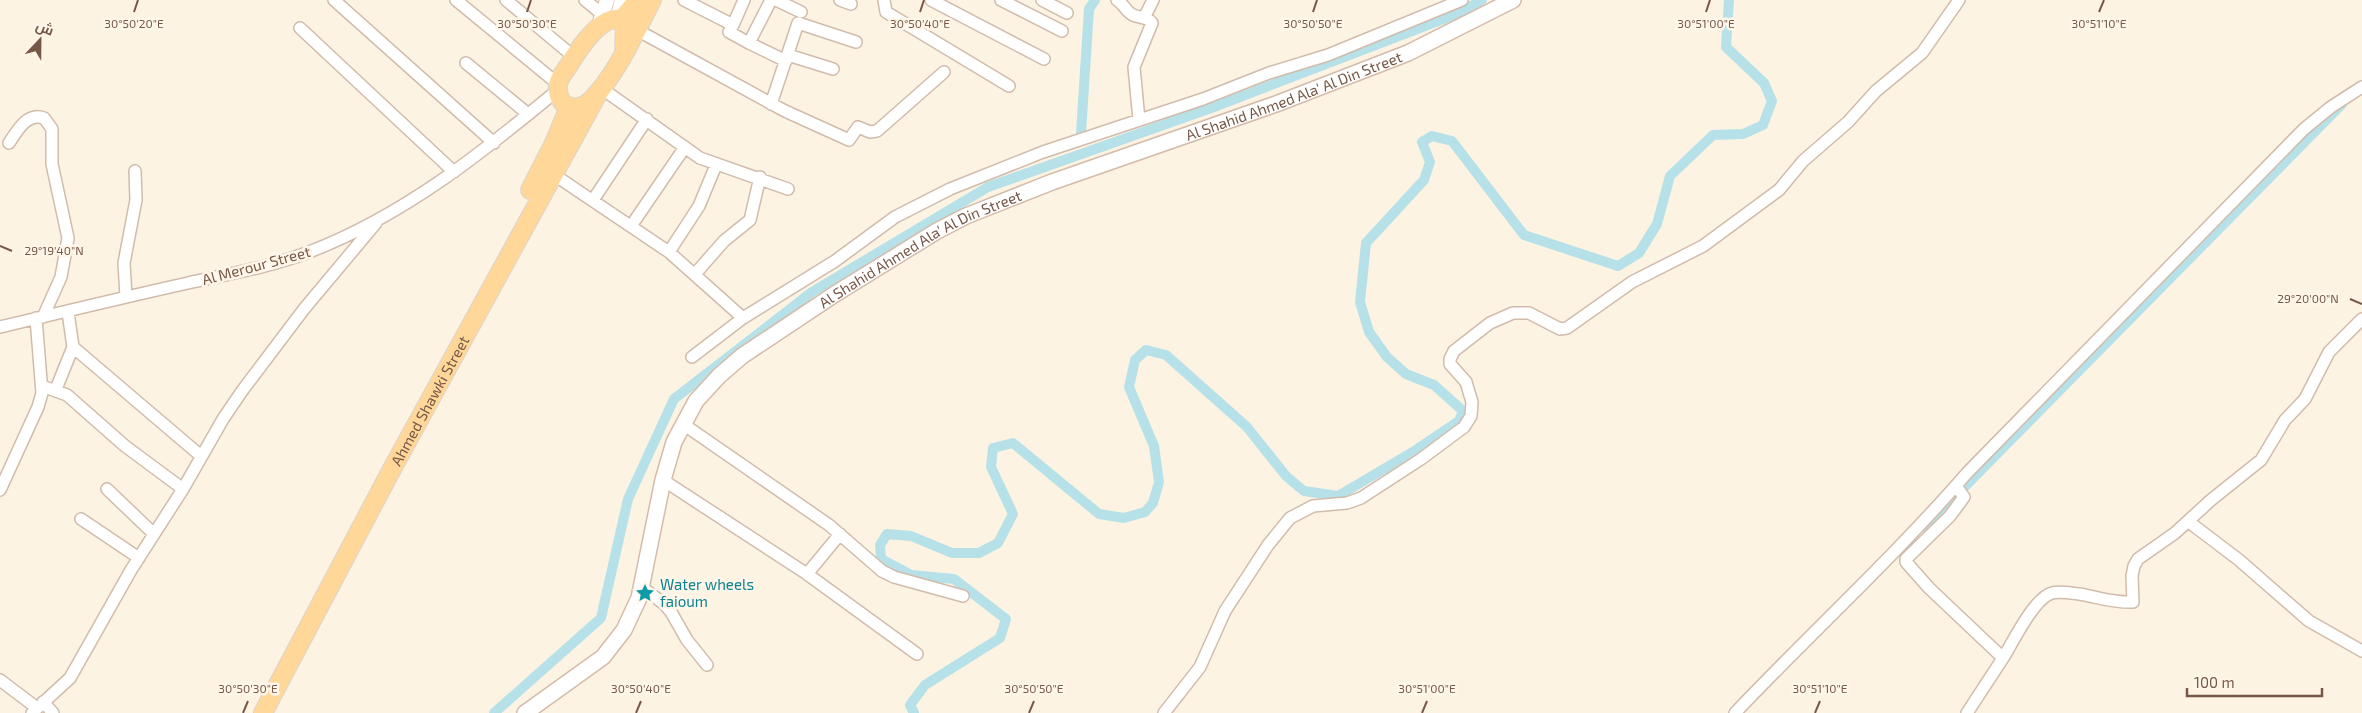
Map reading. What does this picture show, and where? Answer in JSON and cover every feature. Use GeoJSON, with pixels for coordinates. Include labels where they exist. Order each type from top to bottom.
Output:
{"type":"FeatureCollection","features":[{"type":"Feature","properties":{"kind":"main road"},"geometry":{"type":"LineString","coordinates":[[601,89],[580,107],[569,107],[560,99],[558,86],[574,57],[609,20],[638,0]]}},
{"type":"Feature","properties":{"kind":"main road","name":"Ahmed Shawki Street"},"geometry":{"type":"LineString","coordinates":[[263,713],[553,174],[637,30],[652,0]]}},
{"type":"Feature","properties":{"kind":"main road","name":"Al Shahid Ahmed Ala' Al Din Street"},"geometry":{"type":"LineString","coordinates":[[525,713],[591,666],[608,650],[629,622],[642,587],[663,480],[674,442],[696,401],[719,376],[742,356],[835,294],[952,224],[1052,182],[1276,104],[1408,53],[1513,0]]}},
{"type":"Feature","properties":{"kind":"main road"},"geometry":{"type":"LineString","coordinates":[[609,20],[626,31],[624,51]]}},
{"type":"Feature","properties":{"kind":"main road","name":"Ahmed Shawki Street"},"geometry":{"type":"LineString","coordinates":[[252,713],[540,171],[569,107]]}},
{"type":"Feature","properties":{"kind":"street"},"geometry":{"type":"LineString","coordinates":[[334,0],[494,143]]}},
{"type":"Feature","properties":{"kind":"street"},"geometry":{"type":"LineString","coordinates":[[456,0],[558,86]]}},
{"type":"Feature","properties":{"kind":"street"},"geometry":{"type":"LineString","coordinates":[[506,0],[574,57]]}},
{"type":"Feature","properties":{"kind":"street"},"geometry":{"type":"LineString","coordinates":[[586,0],[609,20]]}},
{"type":"Feature","properties":{"kind":"street"},"geometry":{"type":"LineString","coordinates":[[607,0],[609,20]]}},
{"type":"Feature","properties":{"kind":"street"},"geometry":{"type":"LineString","coordinates":[[609,20],[622,0]]}},
{"type":"Feature","properties":{"kind":"street"},"geometry":{"type":"LineString","coordinates":[[684,0],[733,25]]}},
{"type":"Feature","properties":{"kind":"street"},"geometry":{"type":"LineString","coordinates":[[744,0],[729,32],[749,44],[788,58],[833,69]]}},
{"type":"Feature","properties":{"kind":"street"},"geometry":{"type":"LineString","coordinates":[[749,44],[771,0]]}},
{"type":"Feature","properties":{"kind":"street"},"geometry":{"type":"LineString","coordinates":[[771,104],[788,58],[803,6],[776,0]]}},
{"type":"Feature","properties":{"kind":"street"},"geometry":{"type":"LineString","coordinates":[[884,0],[886,12],[1009,86]]}},
{"type":"Feature","properties":{"kind":"street"},"geometry":{"type":"LineString","coordinates":[[931,0],[1044,59]]}},
{"type":"Feature","properties":{"kind":"street"},"geometry":{"type":"LineString","coordinates":[[1044,0],[1067,13]]}},
{"type":"Feature","properties":{"kind":"street"},"geometry":{"type":"LineString","coordinates":[[1117,0],[1130,4],[1130,14],[1152,22],[1134,67],[1139,120]]}},
{"type":"Feature","properties":{"kind":"street"},"geometry":{"type":"LineString","coordinates":[[1144,18],[1153,0]]}},
{"type":"Feature","properties":{"kind":"street"},"geometry":{"type":"LineString","coordinates":[[692,356],[743,318],[835,261],[905,211],[950,189],[1034,155],[1203,99],[1269,73],[1328,55],[1462,0]]}},
{"type":"Feature","properties":{"kind":"street"},"geometry":{"type":"LineString","coordinates":[[1164,713],[1200,667],[1225,611],[1268,545],[1290,518],[1313,506],[1346,503],[1361,498],[1421,459],[1464,427],[1470,416],[1472,402],[1466,382],[1450,364],[1454,351],[1490,323],[1513,313],[1529,313],[1560,329],[1567,328],[1632,282],[1703,246],[1778,190],[1803,161],[1848,122],[1876,91],[1922,52],[1959,0]]}},
{"type":"Feature","properties":{"kind":"street"},"geometry":{"type":"LineString","coordinates":[[1008,1],[1062,31]]}},
{"type":"Feature","properties":{"kind":"street"},"geometry":{"type":"LineString","coordinates":[[798,23],[856,42]]}},
{"type":"Feature","properties":{"kind":"street"},"geometry":{"type":"LineString","coordinates":[[300,28],[454,172]]}},
{"type":"Feature","properties":{"kind":"street"},"geometry":{"type":"LineString","coordinates":[[637,30],[771,104],[850,140],[858,127],[870,132],[878,131],[944,72]]}},
{"type":"Feature","properties":{"kind":"street"},"geometry":{"type":"LineString","coordinates":[[466,63],[528,114]]}},
{"type":"Feature","properties":{"kind":"street","name":"Al Merour Street"},"geometry":{"type":"LineString","coordinates":[[0,326],[290,259],[337,240],[378,219],[454,172],[494,143],[558,86]]}},
{"type":"Feature","properties":{"kind":"street"},"geometry":{"type":"LineString","coordinates":[[1735,713],[1801,644],[1959,489],[2304,129],[2331,107],[2362,87]]}},
{"type":"Feature","properties":{"kind":"street"},"geometry":{"type":"LineString","coordinates":[[601,89],[647,119],[700,158],[716,165],[760,177],[788,189]]}},
{"type":"Feature","properties":{"kind":"street"},"geometry":{"type":"LineString","coordinates":[[9,143],[23,123],[33,117],[44,118],[52,129],[52,164],[66,219],[68,243],[61,277],[41,317],[49,388]]}},
{"type":"Feature","properties":{"kind":"street"},"geometry":{"type":"LineString","coordinates":[[593,200],[647,119]]}},
{"type":"Feature","properties":{"kind":"street"},"geometry":{"type":"LineString","coordinates":[[631,226],[685,147]]}},
{"type":"Feature","properties":{"kind":"street"},"geometry":{"type":"LineString","coordinates":[[669,252],[700,206],[716,165]]}},
{"type":"Feature","properties":{"kind":"street"},"geometry":{"type":"LineString","coordinates":[[126,297],[124,263],[136,200],[135,171]]}},
{"type":"Feature","properties":{"kind":"street"},"geometry":{"type":"LineString","coordinates":[[553,174],[669,252],[696,274],[743,318]]}},
{"type":"Feature","properties":{"kind":"street"},"geometry":{"type":"LineString","coordinates":[[696,274],[724,241],[750,220],[760,177]]}},
{"type":"Feature","properties":{"kind":"street"},"geometry":{"type":"LineString","coordinates":[[37,708],[70,678],[139,558],[183,489],[222,419],[267,356],[378,219]]}},
{"type":"Feature","properties":{"kind":"street"},"geometry":{"type":"LineString","coordinates":[[66,312],[73,347],[201,456]]}},
{"type":"Feature","properties":{"kind":"street"},"geometry":{"type":"LineString","coordinates":[[1967,713],[2036,605],[2052,593],[2079,594],[2112,602],[2133,602],[2132,576],[2138,559],[2189,522],[2217,495],[2261,460],[2286,420],[2305,400],[2329,352],[2362,319]]}},
{"type":"Feature","properties":{"kind":"street"},"geometry":{"type":"LineString","coordinates":[[0,490],[38,407],[73,347]]}},
{"type":"Feature","properties":{"kind":"street"},"geometry":{"type":"LineString","coordinates":[[49,388],[67,394],[125,446],[183,489]]}},
{"type":"Feature","properties":{"kind":"street"},"geometry":{"type":"LineString","coordinates":[[683,424],[776,487],[840,534],[882,571],[894,577],[963,596]]}},
{"type":"Feature","properties":{"kind":"street"},"geometry":{"type":"LineString","coordinates":[[663,480],[807,574],[917,654]]}},
{"type":"Feature","properties":{"kind":"street"},"geometry":{"type":"LineString","coordinates":[[107,488],[154,534]]}},
{"type":"Feature","properties":{"kind":"street"},"geometry":{"type":"LineString","coordinates":[[1959,489],[1964,497],[1950,516],[1923,541],[1906,559],[1906,562],[1929,588],[2003,658]]}},
{"type":"Feature","properties":{"kind":"street"},"geometry":{"type":"LineString","coordinates":[[81,519],[139,558]]}},
{"type":"Feature","properties":{"kind":"street"},"geometry":{"type":"LineString","coordinates":[[2189,522],[2239,560],[2309,621],[2362,651]]}},
{"type":"Feature","properties":{"kind":"street"},"geometry":{"type":"LineString","coordinates":[[807,574],[840,534]]}},
{"type":"Feature","properties":{"kind":"street"},"geometry":{"type":"LineString","coordinates":[[642,587],[671,612],[687,640],[707,665]]}},
{"type":"Feature","properties":{"kind":"street"},"geometry":{"type":"LineString","coordinates":[[0,680],[37,708],[53,713]]}},
{"type":"Feature","properties":{"kind":"waterway"},"geometry":{"type":"LineString","coordinates":[[1081,133],[1089,9],[1095,0]]}},
{"type":"Feature","properties":{"kind":"waterway"},"geometry":{"type":"LineString","coordinates":[[494,713],[601,618],[628,499],[674,399],[812,292],[988,187],[1214,107],[1459,13],[1482,0]]}},
{"type":"Feature","properties":{"kind":"waterway"},"geometry":{"type":"LineString","coordinates":[[914,713],[910,705],[925,685],[1000,638],[1006,619],[954,579],[911,575],[881,559],[880,545],[887,534],[911,536],[952,553],[979,553],[998,543],[1013,514],[991,467],[993,448],[1013,443],[1099,514],[1124,518],[1145,512],[1153,503],[1159,482],[1154,446],[1129,387],[1135,360],[1146,350],[1166,355],[1247,427],[1286,476],[1304,491],[1338,496],[1416,450],[1459,421],[1463,411],[1434,385],[1406,374],[1387,357],[1369,332],[1360,302],[1366,243],[1424,180],[1430,162],[1422,142],[1432,136],[1452,141],[1524,235],[1618,266],[1639,253],[1657,224],[1670,176],[1713,135],[1743,134],[1763,125],[1772,101],[1764,83],[1726,47],[1729,0]]}},
{"type":"Feature","properties":{"kind":"waterway"},"geometry":{"type":"LineString","coordinates":[[1925,527],[2342,104]]}},
{"type":"Feature","properties":{"kind":"place","name":"Water wheels faioum"},"geometry":{"type":"Point","coordinates":[645,593]}}]}
